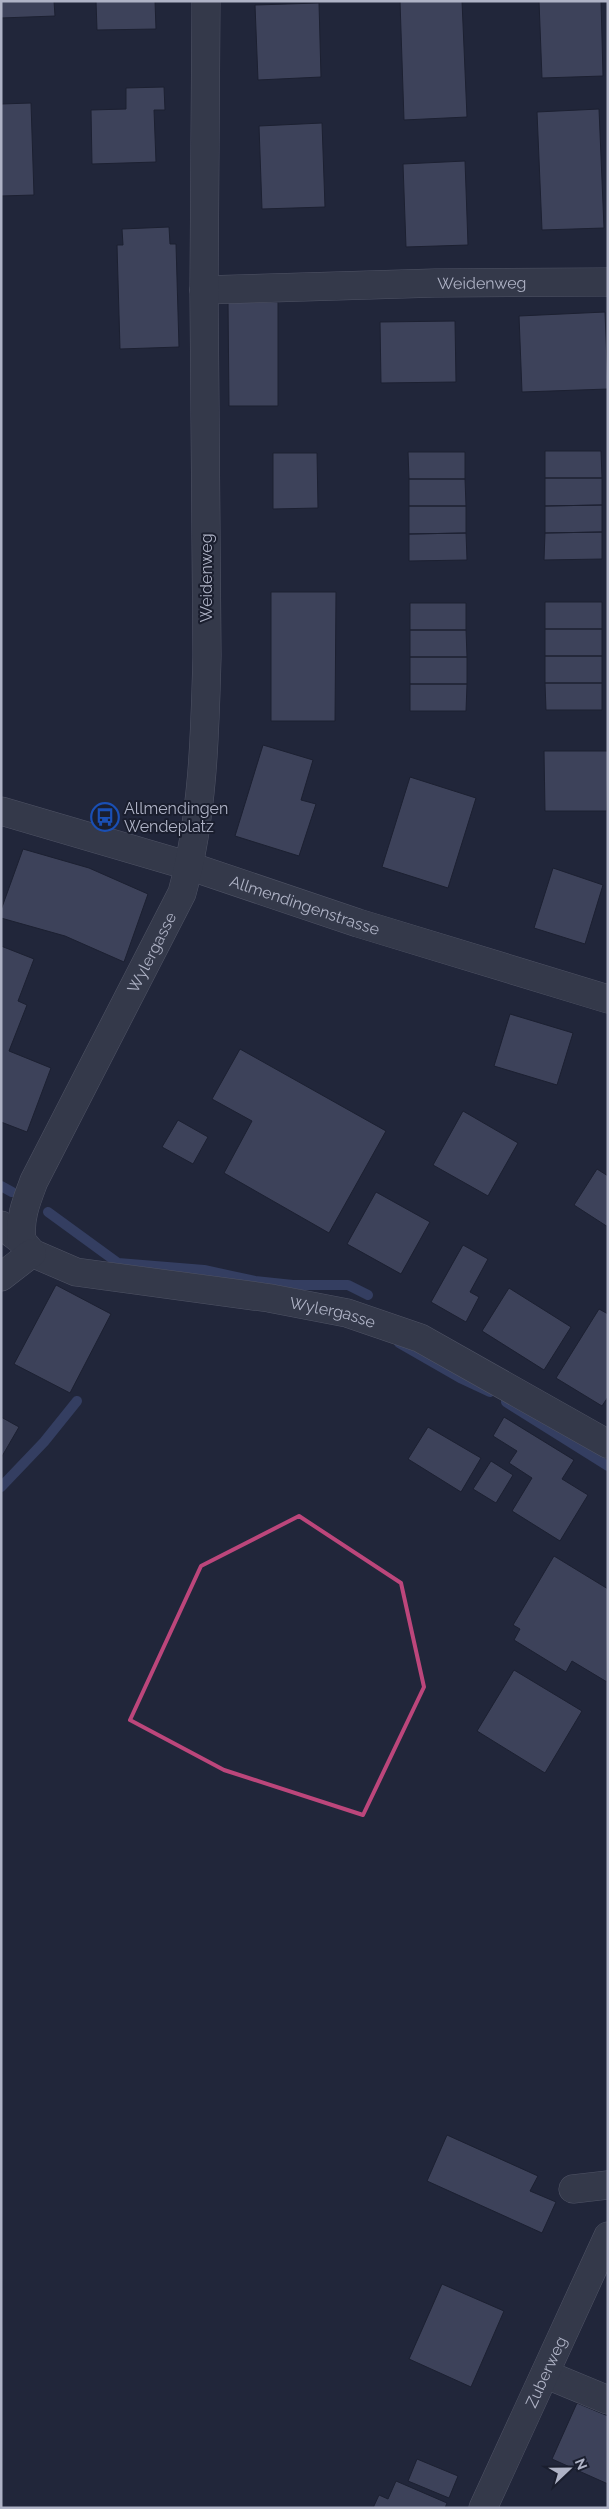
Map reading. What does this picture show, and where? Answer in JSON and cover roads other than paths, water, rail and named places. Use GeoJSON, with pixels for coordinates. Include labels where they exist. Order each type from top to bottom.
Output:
{"type":"FeatureCollection","features":[{"type":"Feature","properties":{"kind":"street","name":"Weidenweg"},"geometry":{"type":"LineString","coordinates":[[189,866],[196,816],[206,693],[204,290],[206,1]]}},
{"type":"Feature","properties":{"kind":"street","name":"Weidenweg"},"geometry":{"type":"LineString","coordinates":[[204,290],[435,283],[608,282]]}},
{"type":"Feature","properties":{"kind":"street","name":"Allmendingenstrasse"},"geometry":{"type":"LineString","coordinates":[[1,811],[189,866],[358,923],[608,999]]}},
{"type":"Feature","properties":{"kind":"street","name":"Wylergasse"},"geometry":{"type":"LineString","coordinates":[[189,866],[182,893],[34,1181],[22,1212],[20,1228],[27,1247],[76,1272],[269,1298],[347,1313],[420,1338],[608,1444]]}},
{"type":"Feature","properties":{"kind":"street"},"geometry":{"type":"LineString","coordinates":[[1,1225],[27,1247],[1,1277]]}},
{"type":"Feature","properties":{"kind":"street"},"geometry":{"type":"LineString","coordinates":[[573,2189],[608,2185]]}},
{"type":"Feature","properties":{"kind":"street","name":"Zuberweg"},"geometry":{"type":"LineString","coordinates":[[483,2508],[608,2236]]}},
{"type":"Feature","properties":{"kind":"street"},"geometry":{"type":"LineString","coordinates":[[545,2374],[608,2400]]}},
{"type":"Feature","properties":{"kind":"waterway"},"geometry":{"type":"LineString","coordinates":[[1,1186],[12,1192]]}},
{"type":"Feature","properties":{"kind":"waterway"},"geometry":{"type":"LineString","coordinates":[[48,1212],[118,1263],[204,1270],[255,1281],[293,1285],[348,1285],[368,1295]]}},
{"type":"Feature","properties":{"kind":"waterway"},"geometry":{"type":"LineString","coordinates":[[399,1343],[460,1378],[490,1392]]}},
{"type":"Feature","properties":{"kind":"waterway"},"geometry":{"type":"LineString","coordinates":[[1,1487],[44,1442],[77,1401]]}},
{"type":"Feature","properties":{"kind":"waterway"},"geometry":{"type":"LineString","coordinates":[[506,1402],[608,1466]]}},
{"type":"Feature","properties":{"kind":"place","name":"Allmendingen Wendeplatz"},"geometry":{"type":"Point","coordinates":[105,817]}}]}
